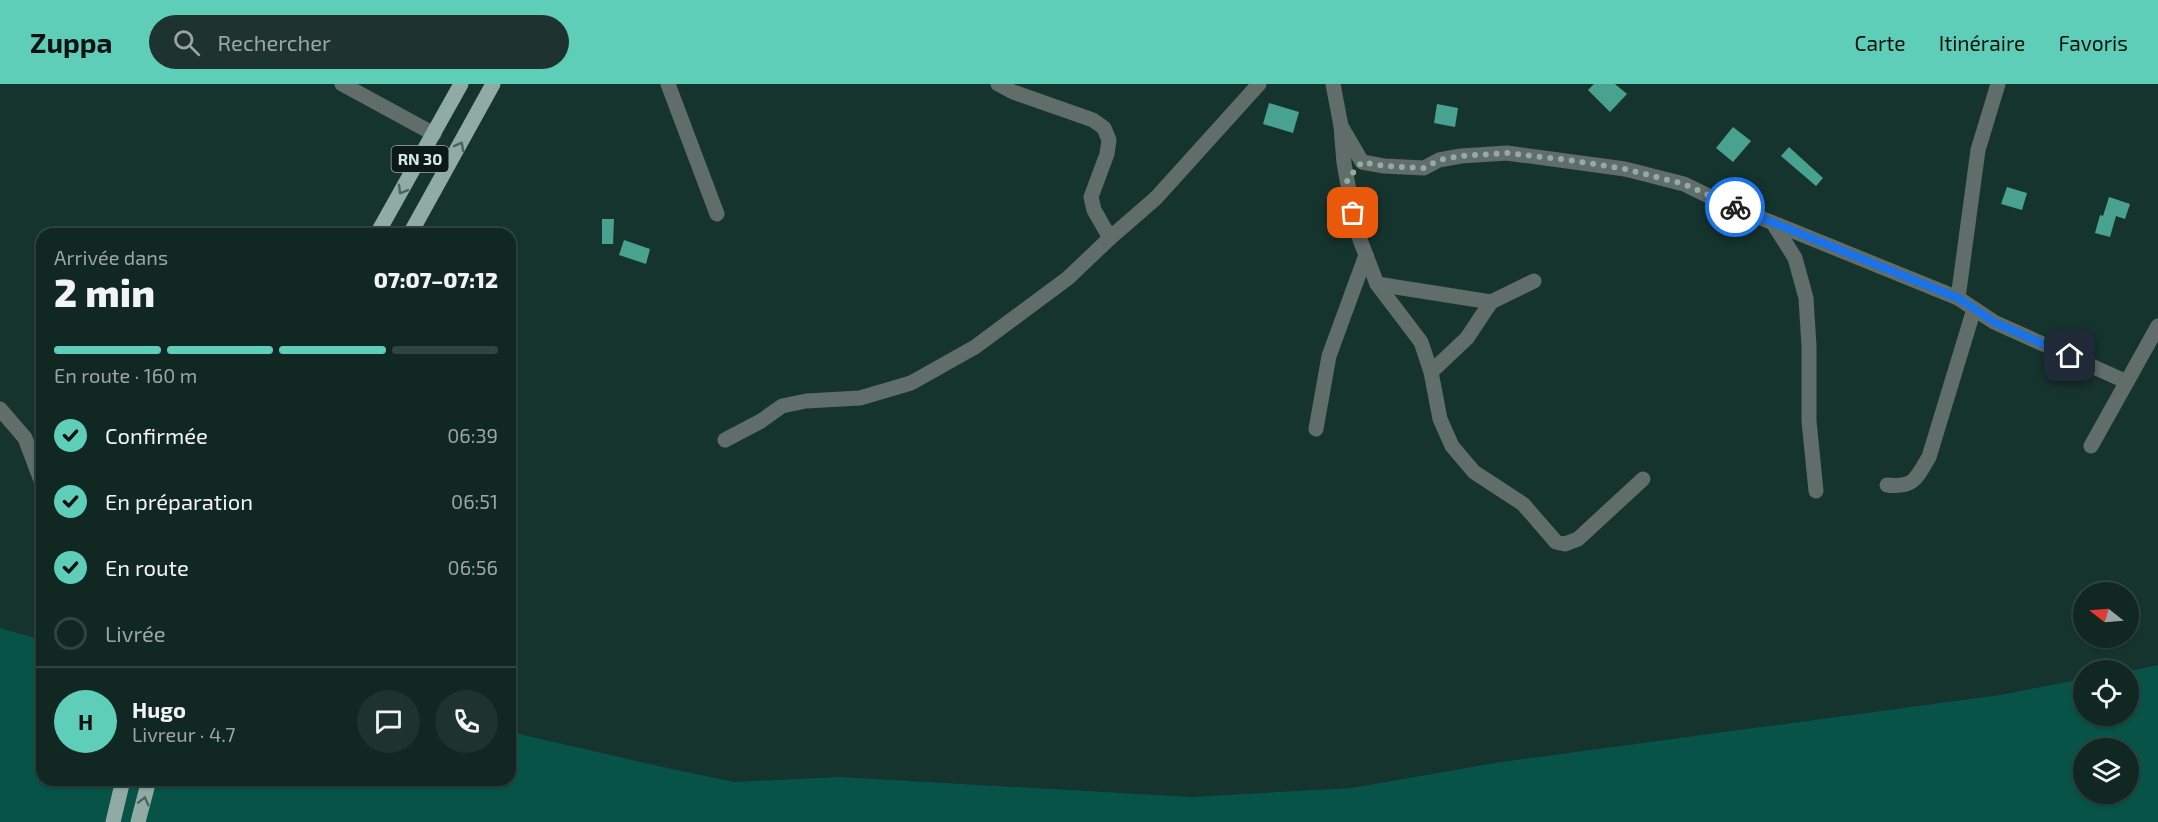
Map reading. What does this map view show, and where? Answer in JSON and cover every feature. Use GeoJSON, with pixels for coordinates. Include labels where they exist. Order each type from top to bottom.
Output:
{"type":"FeatureCollection","features":[{"type":"Feature","properties":{"kind":"main road","name":"RN 30"},"geometry":{"type":"LineString","coordinates":[[380,228],[460,84]]}},
{"type":"Feature","properties":{"kind":"main road","name":"RN 30"},"geometry":{"type":"LineString","coordinates":[[413,228],[493,84]]}},
{"type":"Feature","properties":{"kind":"main road"},"geometry":{"type":"LineString","coordinates":[[113,822],[122,786]]}},
{"type":"Feature","properties":{"kind":"main road"},"geometry":{"type":"LineString","coordinates":[[138,822],[147,786]]}},
{"type":"Feature","properties":{"kind":"street"},"geometry":{"type":"LineString","coordinates":[[342,84],[434,134]]}},
{"type":"Feature","properties":{"kind":"street"},"geometry":{"type":"LineString","coordinates":[[668,84],[717,214]]}},
{"type":"Feature","properties":{"kind":"street"},"geometry":{"type":"LineString","coordinates":[[998,84],[1013,92],[1093,120],[1104,128],[1109,140],[1107,154],[1091,197],[1094,210],[1110,238]]}},
{"type":"Feature","properties":{"kind":"street"},"geometry":{"type":"LineString","coordinates":[[725,440],[782,406],[806,401],[860,398],[911,383],[975,347],[1068,278],[1156,198],[1259,84]]}},
{"type":"Feature","properties":{"kind":"street"},"geometry":{"type":"LineString","coordinates":[[1333,84],[1356,229],[1377,284],[1421,342],[1431,372],[1440,419],[1452,446],[1474,472],[1522,504],[1556,542],[1565,544],[1578,539],[1643,479]]}},
{"type":"Feature","properties":{"kind":"street"},"geometry":{"type":"LineString","coordinates":[[1958,298],[1978,150],[1998,84]]}},
{"type":"Feature","properties":{"kind":"street"},"geometry":{"type":"LineString","coordinates":[[1341,126],[1362,162],[1384,166],[1424,168],[1439,160],[1461,156],[1507,153],[1625,169],[1684,184],[1719,201],[1958,298],[1994,322],[2127,382]]}},
{"type":"Feature","properties":{"kind":"street"},"geometry":{"type":"LineString","coordinates":[[1347,180],[1362,162]]}},
{"type":"Feature","properties":{"kind":"street"},"geometry":{"type":"LineString","coordinates":[[1773,223],[1795,258],[1806,298],[1809,346],[1809,421],[1816,491]]}},
{"type":"Feature","properties":{"kind":"street"},"geometry":{"type":"LineString","coordinates":[[1316,429],[1329,356],[1366,255]]}},
{"type":"Feature","properties":{"kind":"street"},"geometry":{"type":"LineString","coordinates":[[1431,372],[1467,338],[1491,302],[1534,281]]}},
{"type":"Feature","properties":{"kind":"street"},"geometry":{"type":"LineString","coordinates":[[1377,284],[1491,302]]}},
{"type":"Feature","properties":{"kind":"street"},"geometry":{"type":"LineString","coordinates":[[1887,485],[1902,487],[1916,479],[1929,457],[1974,309]]}},
{"type":"Feature","properties":{"kind":"street"},"geometry":{"type":"LineString","coordinates":[[2091,446],[2158,326]]}},
{"type":"Feature","properties":{"kind":"street"},"geometry":{"type":"LineString","coordinates":[[0,409],[25,438],[36,467]]}},
{"type":"Feature","properties":{"kind":"green space"},"geometry":{"type":"Polygon","coordinates":[[[0,628],[36,638],[36,786],[516,786],[516,733],[734,782],[838,777],[1192,797],[1352,788],[1495,763],[2000,695],[2073,681],[2073,726],[2139,726],[2139,669],[2158,665],[2158,822],[0,822],[0,628]]]}},
{"type":"Feature","properties":{"kind":"building"},"geometry":{"type":"Polygon","coordinates":[[[1594,84],[1615,84],[1627,94],[1610,112],[1588,90],[1594,84]]]}},
{"type":"Feature","properties":{"kind":"building"},"geometry":{"type":"Polygon","coordinates":[[[1269,103],[1299,112],[1293,133],[1263,124],[1269,103]]]}},
{"type":"Feature","properties":{"kind":"building"},"geometry":{"type":"Polygon","coordinates":[[[1437,104],[1458,108],[1455,127],[1434,123],[1437,104]]]}},
{"type":"Feature","properties":{"kind":"building"},"geometry":{"type":"Polygon","coordinates":[[[1733,127],[1751,141],[1733,162],[1716,148],[1733,127]]]}},
{"type":"Feature","properties":{"kind":"building"},"geometry":{"type":"Polygon","coordinates":[[[1789,147],[1823,178],[1816,186],[1781,156],[1789,147]]]}},
{"type":"Feature","properties":{"kind":"building"},"geometry":{"type":"Polygon","coordinates":[[[2007,187],[2027,193],[2022,210],[2001,204],[2007,187]]]}},
{"type":"Feature","properties":{"kind":"building"},"geometry":{"type":"Polygon","coordinates":[[[2109,197],[2130,204],[2125,219],[2116,216],[2110,237],[2095,233],[2100,215],[2103,216],[2109,197]]]}},
{"type":"Feature","properties":{"kind":"building"},"geometry":{"type":"Polygon","coordinates":[[[602,219],[614,219],[613,244],[602,244],[602,219]]]}},
{"type":"Feature","properties":{"kind":"building"},"geometry":{"type":"Polygon","coordinates":[[[624,240],[650,249],[646,264],[619,255],[624,240]]]}},
{"type":"Feature","properties":{"kind":"way so far"},"geometry":{"type":"LineString","coordinates":[[1353,213],[1347,180],[1362,162],[1384,166],[1424,168],[1439,160],[1461,156],[1507,153],[1625,169],[1684,184],[1735,207]]}},
{"type":"Feature","properties":{"kind":"route"},"geometry":{"type":"LineString","coordinates":[[1735,207],[1958,298],[1994,322],[2070,356]]}}]}
